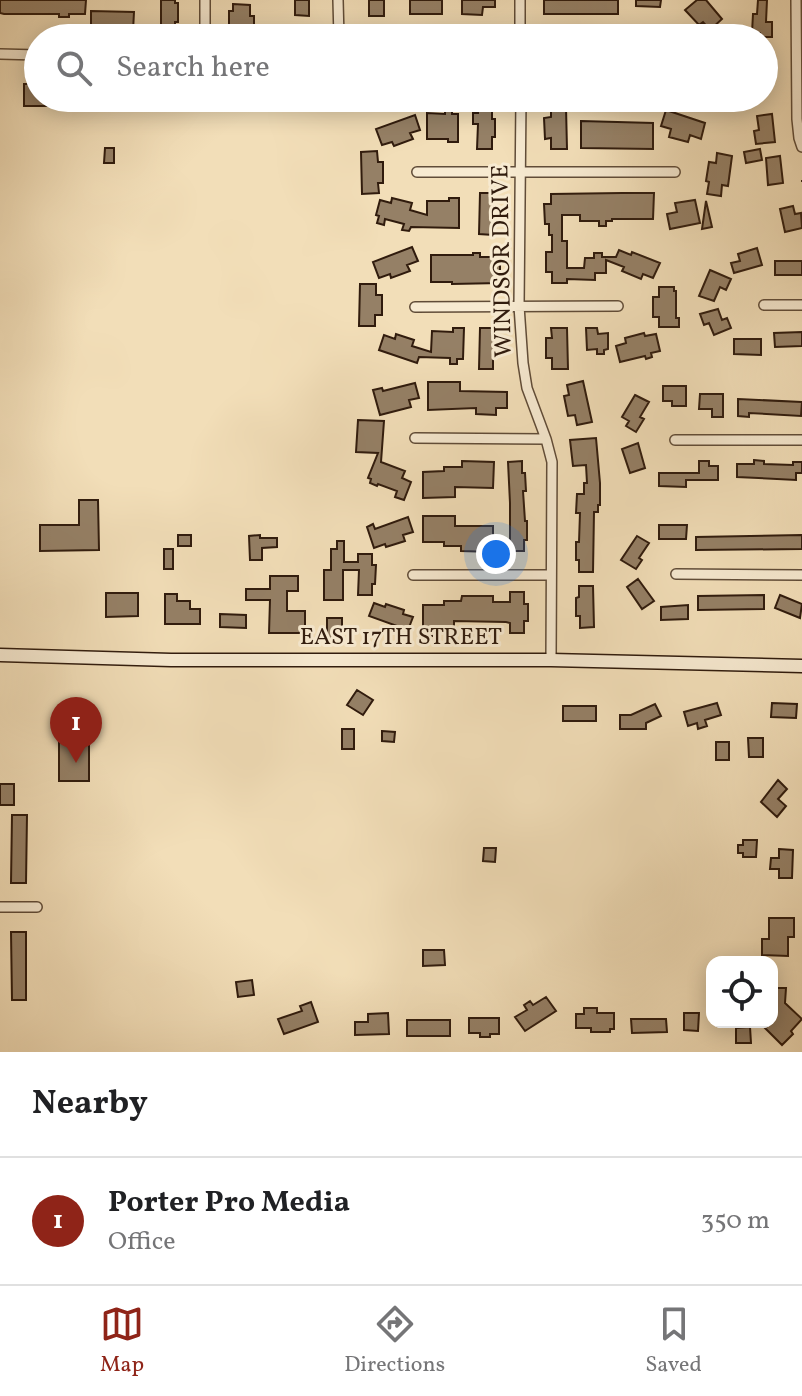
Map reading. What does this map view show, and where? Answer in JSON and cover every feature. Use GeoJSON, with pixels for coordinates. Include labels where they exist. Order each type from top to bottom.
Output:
{"type":"FeatureCollection","features":[{"type":"Feature","properties":{"kind":"main road","name":"EAST 17TH STREET"},"geometry":{"type":"LineString","coordinates":[[0,655],[171,660],[551,660],[802,666]]}},
{"type":"Feature","properties":{"kind":"street"},"geometry":{"type":"LineString","coordinates":[[205,0],[205,24]]}},
{"type":"Feature","properties":{"kind":"street"},"geometry":{"type":"LineString","coordinates":[[338,0],[339,24]]}},
{"type":"Feature","properties":{"kind":"street"},"geometry":{"type":"LineString","coordinates":[[520,0],[520,24]]}},
{"type":"Feature","properties":{"kind":"street"},"geometry":{"type":"LineString","coordinates":[[796,0],[799,37],[797,122],[802,147]]}},
{"type":"Feature","properties":{"kind":"street"},"geometry":{"type":"LineString","coordinates":[[0,54],[24,55]]}},
{"type":"Feature","properties":{"kind":"street","name":"WINDSOR DRIVE"},"geometry":{"type":"LineString","coordinates":[[521,112],[519,306],[527,388],[552,462],[551,660]]}},
{"type":"Feature","properties":{"kind":"street"},"geometry":{"type":"LineString","coordinates":[[417,172],[675,172]]}},
{"type":"Feature","properties":{"kind":"street"},"geometry":{"type":"LineString","coordinates":[[764,305],[802,305]]}},
{"type":"Feature","properties":{"kind":"street"},"geometry":{"type":"LineString","coordinates":[[415,307],[618,306]]}},
{"type":"Feature","properties":{"kind":"street"},"geometry":{"type":"LineString","coordinates":[[415,438],[546,439]]}},
{"type":"Feature","properties":{"kind":"street"},"geometry":{"type":"LineString","coordinates":[[675,440],[802,440]]}},
{"type":"Feature","properties":{"kind":"street"},"geometry":{"type":"LineString","coordinates":[[676,574],[802,575]]}},
{"type":"Feature","properties":{"kind":"street"},"geometry":{"type":"LineString","coordinates":[[413,575],[550,575]]}},
{"type":"Feature","properties":{"kind":"street"},"geometry":{"type":"LineString","coordinates":[[0,907],[37,907]]}},
{"type":"Feature","properties":{"kind":"building"},"geometry":{"type":"Polygon","coordinates":[[[0,0],[86,0],[85,14],[59,17],[59,14],[4,14],[0,13],[0,0]]]}},
{"type":"Feature","properties":{"kind":"building"},"geometry":{"type":"Polygon","coordinates":[[[161,0],[175,0],[178,3],[178,22],[161,24],[161,0]]]}},
{"type":"Feature","properties":{"kind":"building"},"geometry":{"type":"Polygon","coordinates":[[[295,0],[309,0],[309,16],[295,15],[295,0]]]}},
{"type":"Feature","properties":{"kind":"building"},"geometry":{"type":"Polygon","coordinates":[[[369,0],[384,0],[384,16],[369,16],[369,0]]]}},
{"type":"Feature","properties":{"kind":"building"},"geometry":{"type":"Polygon","coordinates":[[[410,0],[442,0],[442,14],[410,14],[410,0]]]}},
{"type":"Feature","properties":{"kind":"building"},"geometry":{"type":"Polygon","coordinates":[[[462,0],[495,0],[495,7],[483,7],[482,15],[462,14],[462,0]]]}},
{"type":"Feature","properties":{"kind":"building"},"geometry":{"type":"Polygon","coordinates":[[[544,0],[618,0],[618,14],[544,14],[544,0]]]}},
{"type":"Feature","properties":{"kind":"building"},"geometry":{"type":"Polygon","coordinates":[[[636,0],[661,0],[660,7],[636,6],[636,0]]]}},
{"type":"Feature","properties":{"kind":"building"},"geometry":{"type":"Polygon","coordinates":[[[697,0],[706,0],[722,19],[717,24],[698,24],[685,10],[697,0]]]}},
{"type":"Feature","properties":{"kind":"building"},"geometry":{"type":"Polygon","coordinates":[[[758,0],[767,0],[766,22],[772,24],[752,24],[753,14],[757,14],[758,0]]]}},
{"type":"Feature","properties":{"kind":"building"},"geometry":{"type":"Polygon","coordinates":[[[233,4],[250,5],[254,24],[229,24],[229,11],[233,11],[233,4]]]}},
{"type":"Feature","properties":{"kind":"building"},"geometry":{"type":"Polygon","coordinates":[[[91,11],[134,12],[133,24],[91,24],[91,11]]]}},
{"type":"Feature","properties":{"kind":"building"},"geometry":{"type":"Polygon","coordinates":[[[492,112],[492,119],[495,119],[492,149],[477,149],[478,124],[473,124],[473,113],[492,112]]]}},
{"type":"Feature","properties":{"kind":"building"},"geometry":{"type":"Polygon","coordinates":[[[551,112],[566,112],[567,149],[551,149],[551,138],[545,139],[544,118],[551,117],[551,112]]]}},
{"type":"Feature","properties":{"kind":"building"},"geometry":{"type":"Polygon","coordinates":[[[665,112],[705,123],[701,139],[690,135],[688,142],[669,137],[671,129],[661,126],[665,112]]]}},
{"type":"Feature","properties":{"kind":"building"},"geometry":{"type":"Polygon","coordinates":[[[427,113],[458,114],[458,142],[427,139],[427,113]]]}},
{"type":"Feature","properties":{"kind":"building"},"geometry":{"type":"Polygon","coordinates":[[[772,114],[775,142],[756,144],[754,131],[759,130],[757,116],[772,114]]]}},
{"type":"Feature","properties":{"kind":"building"},"geometry":{"type":"Polygon","coordinates":[[[415,115],[420,130],[410,133],[413,139],[394,146],[392,142],[382,145],[376,129],[415,115]]]}},
{"type":"Feature","properties":{"kind":"building"},"geometry":{"type":"Polygon","coordinates":[[[581,121],[653,123],[653,149],[581,148],[581,121]]]}},
{"type":"Feature","properties":{"kind":"building"},"geometry":{"type":"Polygon","coordinates":[[[105,148],[114,148],[114,163],[104,163],[105,148]]]}},
{"type":"Feature","properties":{"kind":"building"},"geometry":{"type":"Polygon","coordinates":[[[760,149],[762,160],[746,163],[744,152],[760,149]]]}},
{"type":"Feature","properties":{"kind":"building"},"geometry":{"type":"Polygon","coordinates":[[[377,151],[378,162],[383,162],[383,183],[378,183],[379,193],[362,194],[361,152],[377,151]]]}},
{"type":"Feature","properties":{"kind":"building"},"geometry":{"type":"Polygon","coordinates":[[[717,153],[732,156],[728,186],[722,185],[721,196],[707,194],[709,162],[716,163],[717,153]]]}},
{"type":"Feature","properties":{"kind":"building"},"geometry":{"type":"Polygon","coordinates":[[[780,156],[783,183],[768,185],[766,158],[780,156]]]}},
{"type":"Feature","properties":{"kind":"building"},"geometry":{"type":"Polygon","coordinates":[[[480,193],[494,193],[493,205],[497,205],[493,235],[479,234],[480,193]]]}},
{"type":"Feature","properties":{"kind":"building"},"geometry":{"type":"Polygon","coordinates":[[[654,193],[653,219],[612,219],[606,221],[606,226],[599,226],[599,221],[580,221],[580,215],[562,215],[562,241],[567,241],[567,268],[584,268],[585,258],[594,258],[594,253],[602,253],[602,257],[616,257],[619,250],[660,263],[653,278],[643,274],[641,279],[622,271],[624,267],[606,260],[606,273],[595,273],[595,280],[567,279],[567,283],[552,283],[552,272],[546,272],[546,252],[552,252],[552,235],[549,235],[549,224],[545,224],[544,204],[551,204],[551,194],[654,193]]]}},
{"type":"Feature","properties":{"kind":"building"},"geometry":{"type":"Polygon","coordinates":[[[392,198],[412,203],[410,210],[427,215],[427,201],[459,198],[459,228],[411,227],[409,231],[402,230],[404,224],[385,219],[384,225],[377,223],[380,200],[391,203],[392,198]]]}},
{"type":"Feature","properties":{"kind":"building"},"geometry":{"type":"Polygon","coordinates":[[[695,200],[700,223],[670,229],[667,214],[677,212],[675,203],[695,200]]]}},
{"type":"Feature","properties":{"kind":"building"},"geometry":{"type":"Polygon","coordinates":[[[706,201],[712,227],[702,229],[706,201]]]}},
{"type":"Feature","properties":{"kind":"building"},"geometry":{"type":"Polygon","coordinates":[[[793,206],[795,214],[801,213],[802,228],[785,232],[780,209],[793,206]]]}},
{"type":"Feature","properties":{"kind":"building"},"geometry":{"type":"Polygon","coordinates":[[[412,247],[418,261],[407,265],[410,271],[391,278],[390,274],[379,278],[373,262],[412,247]]]}},
{"type":"Feature","properties":{"kind":"building"},"geometry":{"type":"Polygon","coordinates":[[[757,248],[762,265],[734,273],[731,263],[740,261],[738,254],[757,248]]]}},
{"type":"Feature","properties":{"kind":"building"},"geometry":{"type":"Polygon","coordinates":[[[480,253],[480,257],[500,257],[500,283],[431,282],[431,255],[480,253]]]}},
{"type":"Feature","properties":{"kind":"building"},"geometry":{"type":"Polygon","coordinates":[[[775,261],[802,261],[802,275],[775,275],[775,261]]]}},
{"type":"Feature","properties":{"kind":"building"},"geometry":{"type":"Polygon","coordinates":[[[710,270],[731,279],[726,290],[720,287],[714,301],[699,296],[710,270]]]}},
{"type":"Feature","properties":{"kind":"building"},"geometry":{"type":"Polygon","coordinates":[[[360,284],[376,284],[376,295],[382,295],[382,315],[375,315],[375,326],[359,326],[360,284]]]}},
{"type":"Feature","properties":{"kind":"building"},"geometry":{"type":"Polygon","coordinates":[[[659,287],[674,287],[676,291],[679,327],[659,327],[659,317],[653,317],[653,297],[659,297],[659,287]]]}},
{"type":"Feature","properties":{"kind":"building"},"geometry":{"type":"Polygon","coordinates":[[[718,309],[722,320],[727,318],[731,328],[714,335],[709,323],[704,325],[700,314],[718,309]]]}},
{"type":"Feature","properties":{"kind":"building"},"geometry":{"type":"Polygon","coordinates":[[[453,328],[464,328],[463,359],[457,359],[457,364],[450,364],[450,358],[419,357],[417,363],[379,350],[384,335],[395,339],[396,334],[414,340],[412,346],[431,352],[432,331],[453,332],[453,328]]]}},
{"type":"Feature","properties":{"kind":"building"},"geometry":{"type":"Polygon","coordinates":[[[480,328],[494,328],[494,339],[497,339],[493,369],[479,369],[480,328]]]}},
{"type":"Feature","properties":{"kind":"building"},"geometry":{"type":"Polygon","coordinates":[[[551,328],[567,328],[568,369],[552,369],[552,358],[546,358],[546,338],[552,338],[551,328]]]}},
{"type":"Feature","properties":{"kind":"building"},"geometry":{"type":"Polygon","coordinates":[[[586,328],[597,328],[598,334],[608,333],[608,349],[604,350],[604,354],[597,354],[597,349],[587,350],[586,328]]]}},
{"type":"Feature","properties":{"kind":"building"},"geometry":{"type":"Polygon","coordinates":[[[802,332],[802,346],[775,347],[774,333],[802,332]]]}},
{"type":"Feature","properties":{"kind":"building"},"geometry":{"type":"Polygon","coordinates":[[[644,333],[645,336],[656,334],[660,351],[651,353],[652,357],[646,359],[645,356],[620,362],[616,346],[626,343],[625,338],[644,333]]]}},
{"type":"Feature","properties":{"kind":"building"},"geometry":{"type":"Polygon","coordinates":[[[734,339],[761,339],[761,355],[734,354],[734,339]]]}},
{"type":"Feature","properties":{"kind":"building"},"geometry":{"type":"Polygon","coordinates":[[[583,381],[592,422],[577,425],[575,415],[568,416],[564,396],[569,395],[567,385],[583,381]]]}},
{"type":"Feature","properties":{"kind":"building"},"geometry":{"type":"Polygon","coordinates":[[[428,382],[460,382],[460,391],[507,392],[507,408],[496,408],[496,415],[476,414],[476,408],[428,410],[428,382]]]}},
{"type":"Feature","properties":{"kind":"building"},"geometry":{"type":"Polygon","coordinates":[[[415,383],[419,398],[409,400],[411,407],[380,415],[373,390],[382,388],[383,391],[415,383]]]}},
{"type":"Feature","properties":{"kind":"building"},"geometry":{"type":"Polygon","coordinates":[[[663,386],[686,386],[686,406],[672,406],[672,401],[663,401],[663,386]]]}},
{"type":"Feature","properties":{"kind":"building"},"geometry":{"type":"Polygon","coordinates":[[[700,394],[723,394],[723,417],[712,417],[712,409],[699,409],[700,394]]]}},
{"type":"Feature","properties":{"kind":"building"},"geometry":{"type":"Polygon","coordinates":[[[635,395],[649,402],[636,432],[626,426],[629,421],[622,417],[635,395]]]}},
{"type":"Feature","properties":{"kind":"building"},"geometry":{"type":"Polygon","coordinates":[[[738,399],[802,402],[801,416],[749,413],[749,417],[738,416],[738,399]]]}},
{"type":"Feature","properties":{"kind":"building"},"geometry":{"type":"Polygon","coordinates":[[[358,420],[384,421],[381,462],[405,471],[402,478],[411,482],[404,500],[395,497],[397,491],[370,483],[371,479],[368,478],[378,453],[356,452],[358,420]]]}},
{"type":"Feature","properties":{"kind":"building"},"geometry":{"type":"Polygon","coordinates":[[[596,438],[600,505],[598,512],[594,512],[593,572],[579,572],[579,560],[576,560],[580,513],[576,513],[577,494],[584,494],[586,465],[573,466],[570,440],[596,438]]]}},
{"type":"Feature","properties":{"kind":"building"},"geometry":{"type":"Polygon","coordinates":[[[638,443],[645,468],[630,473],[622,449],[638,443]]]}},
{"type":"Feature","properties":{"kind":"building"},"geometry":{"type":"Polygon","coordinates":[[[754,460],[764,461],[764,464],[793,465],[793,462],[802,462],[802,473],[796,473],[796,480],[737,477],[737,464],[754,464],[754,460]]]}},
{"type":"Feature","properties":{"kind":"building"},"geometry":{"type":"Polygon","coordinates":[[[462,461],[494,462],[493,488],[455,487],[455,497],[423,498],[423,472],[462,467],[462,461]]]}},
{"type":"Feature","properties":{"kind":"building"},"geometry":{"type":"Polygon","coordinates":[[[522,461],[527,540],[524,540],[524,551],[510,551],[508,462],[522,461]]]}},
{"type":"Feature","properties":{"kind":"building"},"geometry":{"type":"Polygon","coordinates":[[[699,461],[709,461],[709,466],[718,466],[718,480],[686,480],[686,487],[659,486],[659,473],[699,473],[699,461]]]}},
{"type":"Feature","properties":{"kind":"building"},"geometry":{"type":"Polygon","coordinates":[[[79,500],[98,500],[99,550],[40,551],[40,525],[79,525],[79,500]]]}},
{"type":"Feature","properties":{"kind":"building"},"geometry":{"type":"Polygon","coordinates":[[[423,516],[455,516],[455,526],[493,526],[493,552],[461,551],[461,546],[423,542],[423,516]]]}},
{"type":"Feature","properties":{"kind":"building"},"geometry":{"type":"Polygon","coordinates":[[[408,517],[413,532],[403,535],[405,541],[374,548],[367,527],[373,524],[375,529],[408,517]]]}},
{"type":"Feature","properties":{"kind":"building"},"geometry":{"type":"Polygon","coordinates":[[[659,525],[687,525],[686,539],[659,539],[659,525]]]}},
{"type":"Feature","properties":{"kind":"building"},"geometry":{"type":"Polygon","coordinates":[[[178,535],[191,535],[191,546],[178,546],[178,535]]]}},
{"type":"Feature","properties":{"kind":"building"},"geometry":{"type":"Polygon","coordinates":[[[260,535],[260,538],[277,538],[277,547],[262,548],[262,560],[250,560],[249,536],[260,535]]]}},
{"type":"Feature","properties":{"kind":"building"},"geometry":{"type":"Polygon","coordinates":[[[802,535],[802,549],[696,550],[696,537],[802,535]]]}},
{"type":"Feature","properties":{"kind":"building"},"geometry":{"type":"Polygon","coordinates":[[[637,536],[649,543],[636,569],[621,560],[637,536]]]}},
{"type":"Feature","properties":{"kind":"building"},"geometry":{"type":"Polygon","coordinates":[[[337,541],[344,541],[344,562],[358,562],[358,554],[372,554],[372,565],[376,565],[372,595],[358,595],[359,570],[343,570],[343,600],[324,600],[324,570],[331,570],[331,549],[337,549],[337,541]]]}},
{"type":"Feature","properties":{"kind":"building"},"geometry":{"type":"Polygon","coordinates":[[[164,549],[173,549],[173,569],[164,569],[164,549]]]}},
{"type":"Feature","properties":{"kind":"building"},"geometry":{"type":"Polygon","coordinates":[[[270,576],[298,576],[298,591],[287,591],[287,611],[305,611],[305,633],[269,633],[270,600],[246,600],[246,589],[270,589],[270,576]]]}},
{"type":"Feature","properties":{"kind":"building"},"geometry":{"type":"Polygon","coordinates":[[[638,579],[654,601],[642,609],[627,587],[638,579]]]}},
{"type":"Feature","properties":{"kind":"building"},"geometry":{"type":"Polygon","coordinates":[[[579,586],[593,586],[594,627],[580,628],[580,616],[576,616],[579,586]]]}},
{"type":"Feature","properties":{"kind":"building"},"geometry":{"type":"Polygon","coordinates":[[[510,592],[524,592],[528,621],[524,621],[524,633],[510,633],[510,623],[506,622],[454,621],[454,631],[436,631],[436,636],[423,636],[423,605],[444,605],[444,601],[461,601],[462,596],[493,596],[493,602],[510,602],[510,592]]]}},
{"type":"Feature","properties":{"kind":"building"},"geometry":{"type":"Polygon","coordinates":[[[106,593],[138,593],[138,616],[106,617],[106,593]]]}},
{"type":"Feature","properties":{"kind":"building"},"geometry":{"type":"Polygon","coordinates":[[[165,594],[177,594],[177,601],[190,601],[190,609],[200,609],[200,624],[165,624],[165,594]]]}},
{"type":"Feature","properties":{"kind":"building"},"geometry":{"type":"Polygon","coordinates":[[[764,595],[764,609],[698,610],[698,596],[764,595]]]}},
{"type":"Feature","properties":{"kind":"building"},"geometry":{"type":"Polygon","coordinates":[[[780,595],[802,604],[800,618],[775,608],[780,595]]]}},
{"type":"Feature","properties":{"kind":"building"},"geometry":{"type":"Polygon","coordinates":[[[374,603],[404,610],[403,614],[413,617],[408,630],[369,616],[374,603]]]}},
{"type":"Feature","properties":{"kind":"building"},"geometry":{"type":"Polygon","coordinates":[[[688,605],[688,619],[661,620],[661,607],[688,605]]]}},
{"type":"Feature","properties":{"kind":"building"},"geometry":{"type":"Polygon","coordinates":[[[220,614],[246,615],[246,628],[220,627],[220,614]]]}},
{"type":"Feature","properties":{"kind":"building"},"geometry":{"type":"Polygon","coordinates":[[[327,618],[342,618],[342,638],[327,638],[327,618]]]}},
{"type":"Feature","properties":{"kind":"building"},"geometry":{"type":"Polygon","coordinates":[[[357,690],[373,700],[363,715],[347,705],[357,690]]]}},
{"type":"Feature","properties":{"kind":"building"},"geometry":{"type":"Polygon","coordinates":[[[717,703],[721,715],[705,720],[707,726],[698,729],[697,723],[688,726],[684,712],[717,703]]]}},
{"type":"Feature","properties":{"kind":"building"},"geometry":{"type":"Polygon","coordinates":[[[772,703],[797,704],[796,718],[771,717],[772,703]]]}},
{"type":"Feature","properties":{"kind":"building"},"geometry":{"type":"Polygon","coordinates":[[[655,704],[661,716],[646,723],[646,729],[620,729],[620,715],[631,715],[655,704]]]}},
{"type":"Feature","properties":{"kind":"building"},"geometry":{"type":"Polygon","coordinates":[[[59,705],[89,705],[89,781],[59,781],[59,705]]]}},
{"type":"Feature","properties":{"kind":"building"},"geometry":{"type":"Polygon","coordinates":[[[563,706],[596,706],[596,721],[563,721],[563,706]]]}},
{"type":"Feature","properties":{"kind":"building"},"geometry":{"type":"Polygon","coordinates":[[[342,729],[354,729],[354,749],[342,749],[342,729]]]}},
{"type":"Feature","properties":{"kind":"building"},"geometry":{"type":"Polygon","coordinates":[[[382,731],[395,732],[394,742],[382,741],[382,731]]]}},
{"type":"Feature","properties":{"kind":"building"},"geometry":{"type":"Polygon","coordinates":[[[748,738],[763,738],[763,757],[749,757],[748,738]]]}},
{"type":"Feature","properties":{"kind":"building"},"geometry":{"type":"Polygon","coordinates":[[[716,742],[729,742],[729,760],[716,760],[716,742]]]}},
{"type":"Feature","properties":{"kind":"building"},"geometry":{"type":"Polygon","coordinates":[[[778,780],[787,789],[778,799],[786,806],[777,817],[761,802],[778,780]]]}},
{"type":"Feature","properties":{"kind":"building"},"geometry":{"type":"Polygon","coordinates":[[[0,784],[14,784],[14,805],[0,805],[0,784]]]}},
{"type":"Feature","properties":{"kind":"building"},"geometry":{"type":"Polygon","coordinates":[[[12,815],[27,815],[26,883],[11,883],[12,815]]]}},
{"type":"Feature","properties":{"kind":"building"},"geometry":{"type":"Polygon","coordinates":[[[743,840],[757,840],[756,857],[743,857],[743,853],[738,853],[738,845],[743,845],[743,840]]]}},
{"type":"Feature","properties":{"kind":"building"},"geometry":{"type":"Polygon","coordinates":[[[484,848],[496,848],[495,862],[483,861],[484,848]]]}},
{"type":"Feature","properties":{"kind":"building"},"geometry":{"type":"Polygon","coordinates":[[[779,849],[793,850],[792,878],[779,878],[779,869],[770,869],[771,858],[779,858],[779,849]]]}},
{"type":"Feature","properties":{"kind":"building"},"geometry":{"type":"Polygon","coordinates":[[[769,918],[794,918],[794,937],[788,937],[788,956],[762,955],[762,939],[769,939],[769,918]]]}},
{"type":"Feature","properties":{"kind":"building"},"geometry":{"type":"Polygon","coordinates":[[[11,932],[26,932],[26,1000],[12,1000],[11,932]]]}},
{"type":"Feature","properties":{"kind":"building"},"geometry":{"type":"Polygon","coordinates":[[[423,950],[444,950],[445,965],[423,966],[423,950]]]}},
{"type":"Feature","properties":{"kind":"building"},"geometry":{"type":"Polygon","coordinates":[[[252,980],[254,995],[238,997],[236,982],[252,980]]]}},
{"type":"Feature","properties":{"kind":"building"},"geometry":{"type":"Polygon","coordinates":[[[778,988],[786,988],[785,1003],[802,1019],[782,1045],[765,1028],[778,1028],[778,988]]]}},
{"type":"Feature","properties":{"kind":"building"},"geometry":{"type":"Polygon","coordinates":[[[546,997],[556,1011],[525,1031],[515,1017],[527,1010],[524,1005],[530,1001],[533,1005],[546,997]]]}},
{"type":"Feature","properties":{"kind":"building"},"geometry":{"type":"Polygon","coordinates":[[[311,1002],[318,1022],[284,1034],[278,1019],[302,1011],[300,1006],[311,1002]]]}},
{"type":"Feature","properties":{"kind":"building"},"geometry":{"type":"Polygon","coordinates":[[[584,1008],[597,1008],[597,1013],[614,1013],[614,1029],[610,1032],[591,1032],[591,1028],[576,1028],[576,1014],[584,1014],[584,1008]]]}},
{"type":"Feature","properties":{"kind":"building"},"geometry":{"type":"Polygon","coordinates":[[[388,1013],[389,1034],[355,1035],[355,1022],[368,1022],[368,1014],[388,1013]]]}},
{"type":"Feature","properties":{"kind":"building"},"geometry":{"type":"Polygon","coordinates":[[[684,1013],[699,1013],[698,1031],[684,1030],[684,1013]]]}},
{"type":"Feature","properties":{"kind":"building"},"geometry":{"type":"Polygon","coordinates":[[[469,1018],[499,1018],[499,1034],[480,1037],[480,1033],[469,1033],[469,1018]]]}},
{"type":"Feature","properties":{"kind":"building"},"geometry":{"type":"Polygon","coordinates":[[[631,1019],[666,1019],[667,1032],[632,1033],[631,1019]]]}},
{"type":"Feature","properties":{"kind":"building"},"geometry":{"type":"Polygon","coordinates":[[[407,1020],[450,1020],[450,1036],[407,1036],[407,1020]]]}},
{"type":"Feature","properties":{"kind":"building"},"geometry":{"type":"Polygon","coordinates":[[[736,1028],[750,1028],[751,1043],[736,1043],[736,1028]]]}},
{"type":"Feature","properties":{"kind":"place","name":"Porter Pro Media"},"geometry":{"type":"Point","coordinates":[76,763]}}]}
